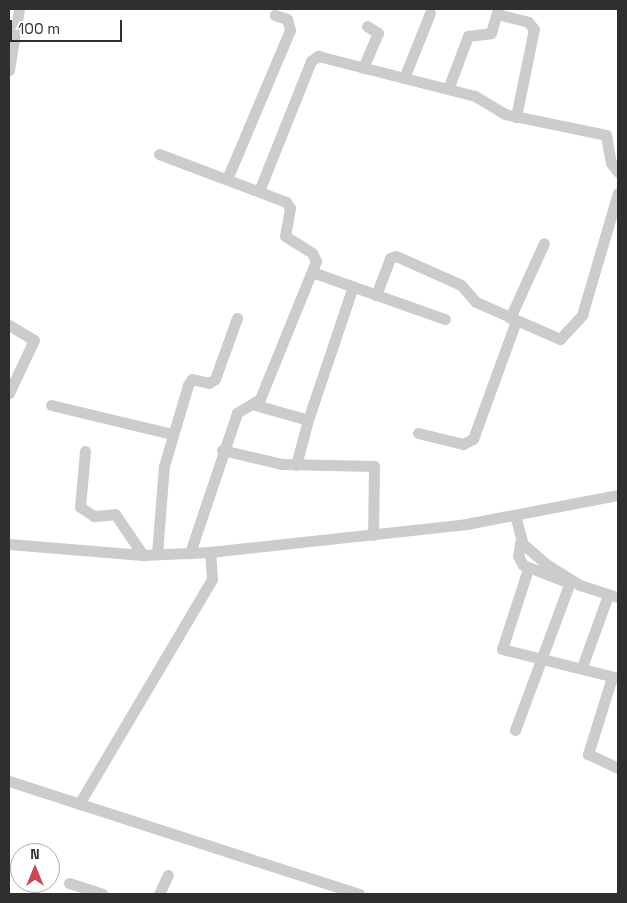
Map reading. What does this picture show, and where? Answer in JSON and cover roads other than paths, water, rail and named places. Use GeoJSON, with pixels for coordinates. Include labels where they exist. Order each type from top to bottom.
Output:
{"type":"FeatureCollection","features":[{"type":"Feature","properties":{"kind":"street"},"geometry":{"type":"LineString","coordinates":[[9,70],[19,9]]}},
{"type":"Feature","properties":{"kind":"street"},"geometry":{"type":"LineString","coordinates":[[448,89],[468,36],[491,33],[498,11],[528,22],[534,29],[516,117]]}},
{"type":"Feature","properties":{"kind":"street"},"geometry":{"type":"LineString","coordinates":[[404,78],[430,13]]}},
{"type":"Feature","properties":{"kind":"street"},"geometry":{"type":"LineString","coordinates":[[227,179],[290,30],[287,19],[275,15]]}},
{"type":"Feature","properties":{"kind":"street"},"geometry":{"type":"LineString","coordinates":[[363,68],[378,33],[367,26]]}},
{"type":"Feature","properties":{"kind":"street"},"geometry":{"type":"LineString","coordinates":[[259,191],[312,58],[363,68],[448,89],[481,99],[499,112],[516,117],[608,136],[611,163],[618,172]]}},
{"type":"Feature","properties":{"kind":"street"},"geometry":{"type":"LineString","coordinates":[[159,154],[289,204],[286,236],[315,257],[312,272],[263,392],[252,404],[240,410],[222,450],[190,553]]}},
{"type":"Feature","properties":{"kind":"street"},"geometry":{"type":"LineString","coordinates":[[376,295],[390,258],[396,256],[461,285],[470,298],[552,339],[571,332],[584,308],[618,193]]}},
{"type":"Feature","properties":{"kind":"street"},"geometry":{"type":"LineString","coordinates":[[418,433],[463,444],[473,439],[513,320],[544,244]]}},
{"type":"Feature","properties":{"kind":"street"},"geometry":{"type":"LineString","coordinates":[[312,272],[445,319]]}},
{"type":"Feature","properties":{"kind":"street"},"geometry":{"type":"LineString","coordinates":[[296,465],[308,420],[353,286]]}},
{"type":"Feature","properties":{"kind":"street"},"geometry":{"type":"LineString","coordinates":[[157,554],[163,475],[172,434],[190,381],[209,383],[214,378],[237,318]]}},
{"type":"Feature","properties":{"kind":"street"},"geometry":{"type":"LineString","coordinates":[[9,325],[34,340],[9,393]]}},
{"type":"Feature","properties":{"kind":"street"},"geometry":{"type":"LineString","coordinates":[[252,404],[308,420]]}},
{"type":"Feature","properties":{"kind":"street"},"geometry":{"type":"LineString","coordinates":[[51,405],[172,434]]}},
{"type":"Feature","properties":{"kind":"street"},"geometry":{"type":"LineString","coordinates":[[222,450],[296,465],[374,466],[374,535]]}},
{"type":"Feature","properties":{"kind":"street"},"geometry":{"type":"LineString","coordinates":[[85,451],[80,507],[94,516],[115,514],[143,554]]}},
{"type":"Feature","properties":{"kind":"street"},"geometry":{"type":"LineString","coordinates":[[9,544],[143,554],[210,552],[374,535],[515,515],[618,495]]}},
{"type":"Feature","properties":{"kind":"street"},"geometry":{"type":"LineString","coordinates":[[515,515],[521,538],[518,556],[528,569],[613,596],[582,668]]}},
{"type":"Feature","properties":{"kind":"street"},"geometry":{"type":"LineString","coordinates":[[521,538],[546,564],[575,584]]}},
{"type":"Feature","properties":{"kind":"street"},"geometry":{"type":"LineString","coordinates":[[79,804],[212,579],[210,552]]}},
{"type":"Feature","properties":{"kind":"street"},"geometry":{"type":"LineString","coordinates":[[528,569],[502,649],[615,678],[588,754],[618,768]]}},
{"type":"Feature","properties":{"kind":"street"},"geometry":{"type":"LineString","coordinates":[[515,730],[541,659],[575,584]]}},
{"type":"Feature","properties":{"kind":"street"},"geometry":{"type":"LineString","coordinates":[[9,781],[359,894]]}},
{"type":"Feature","properties":{"kind":"street"},"geometry":{"type":"LineString","coordinates":[[159,894],[168,875]]}},
{"type":"Feature","properties":{"kind":"street"},"geometry":{"type":"LineString","coordinates":[[69,883],[102,894]]}}]}
